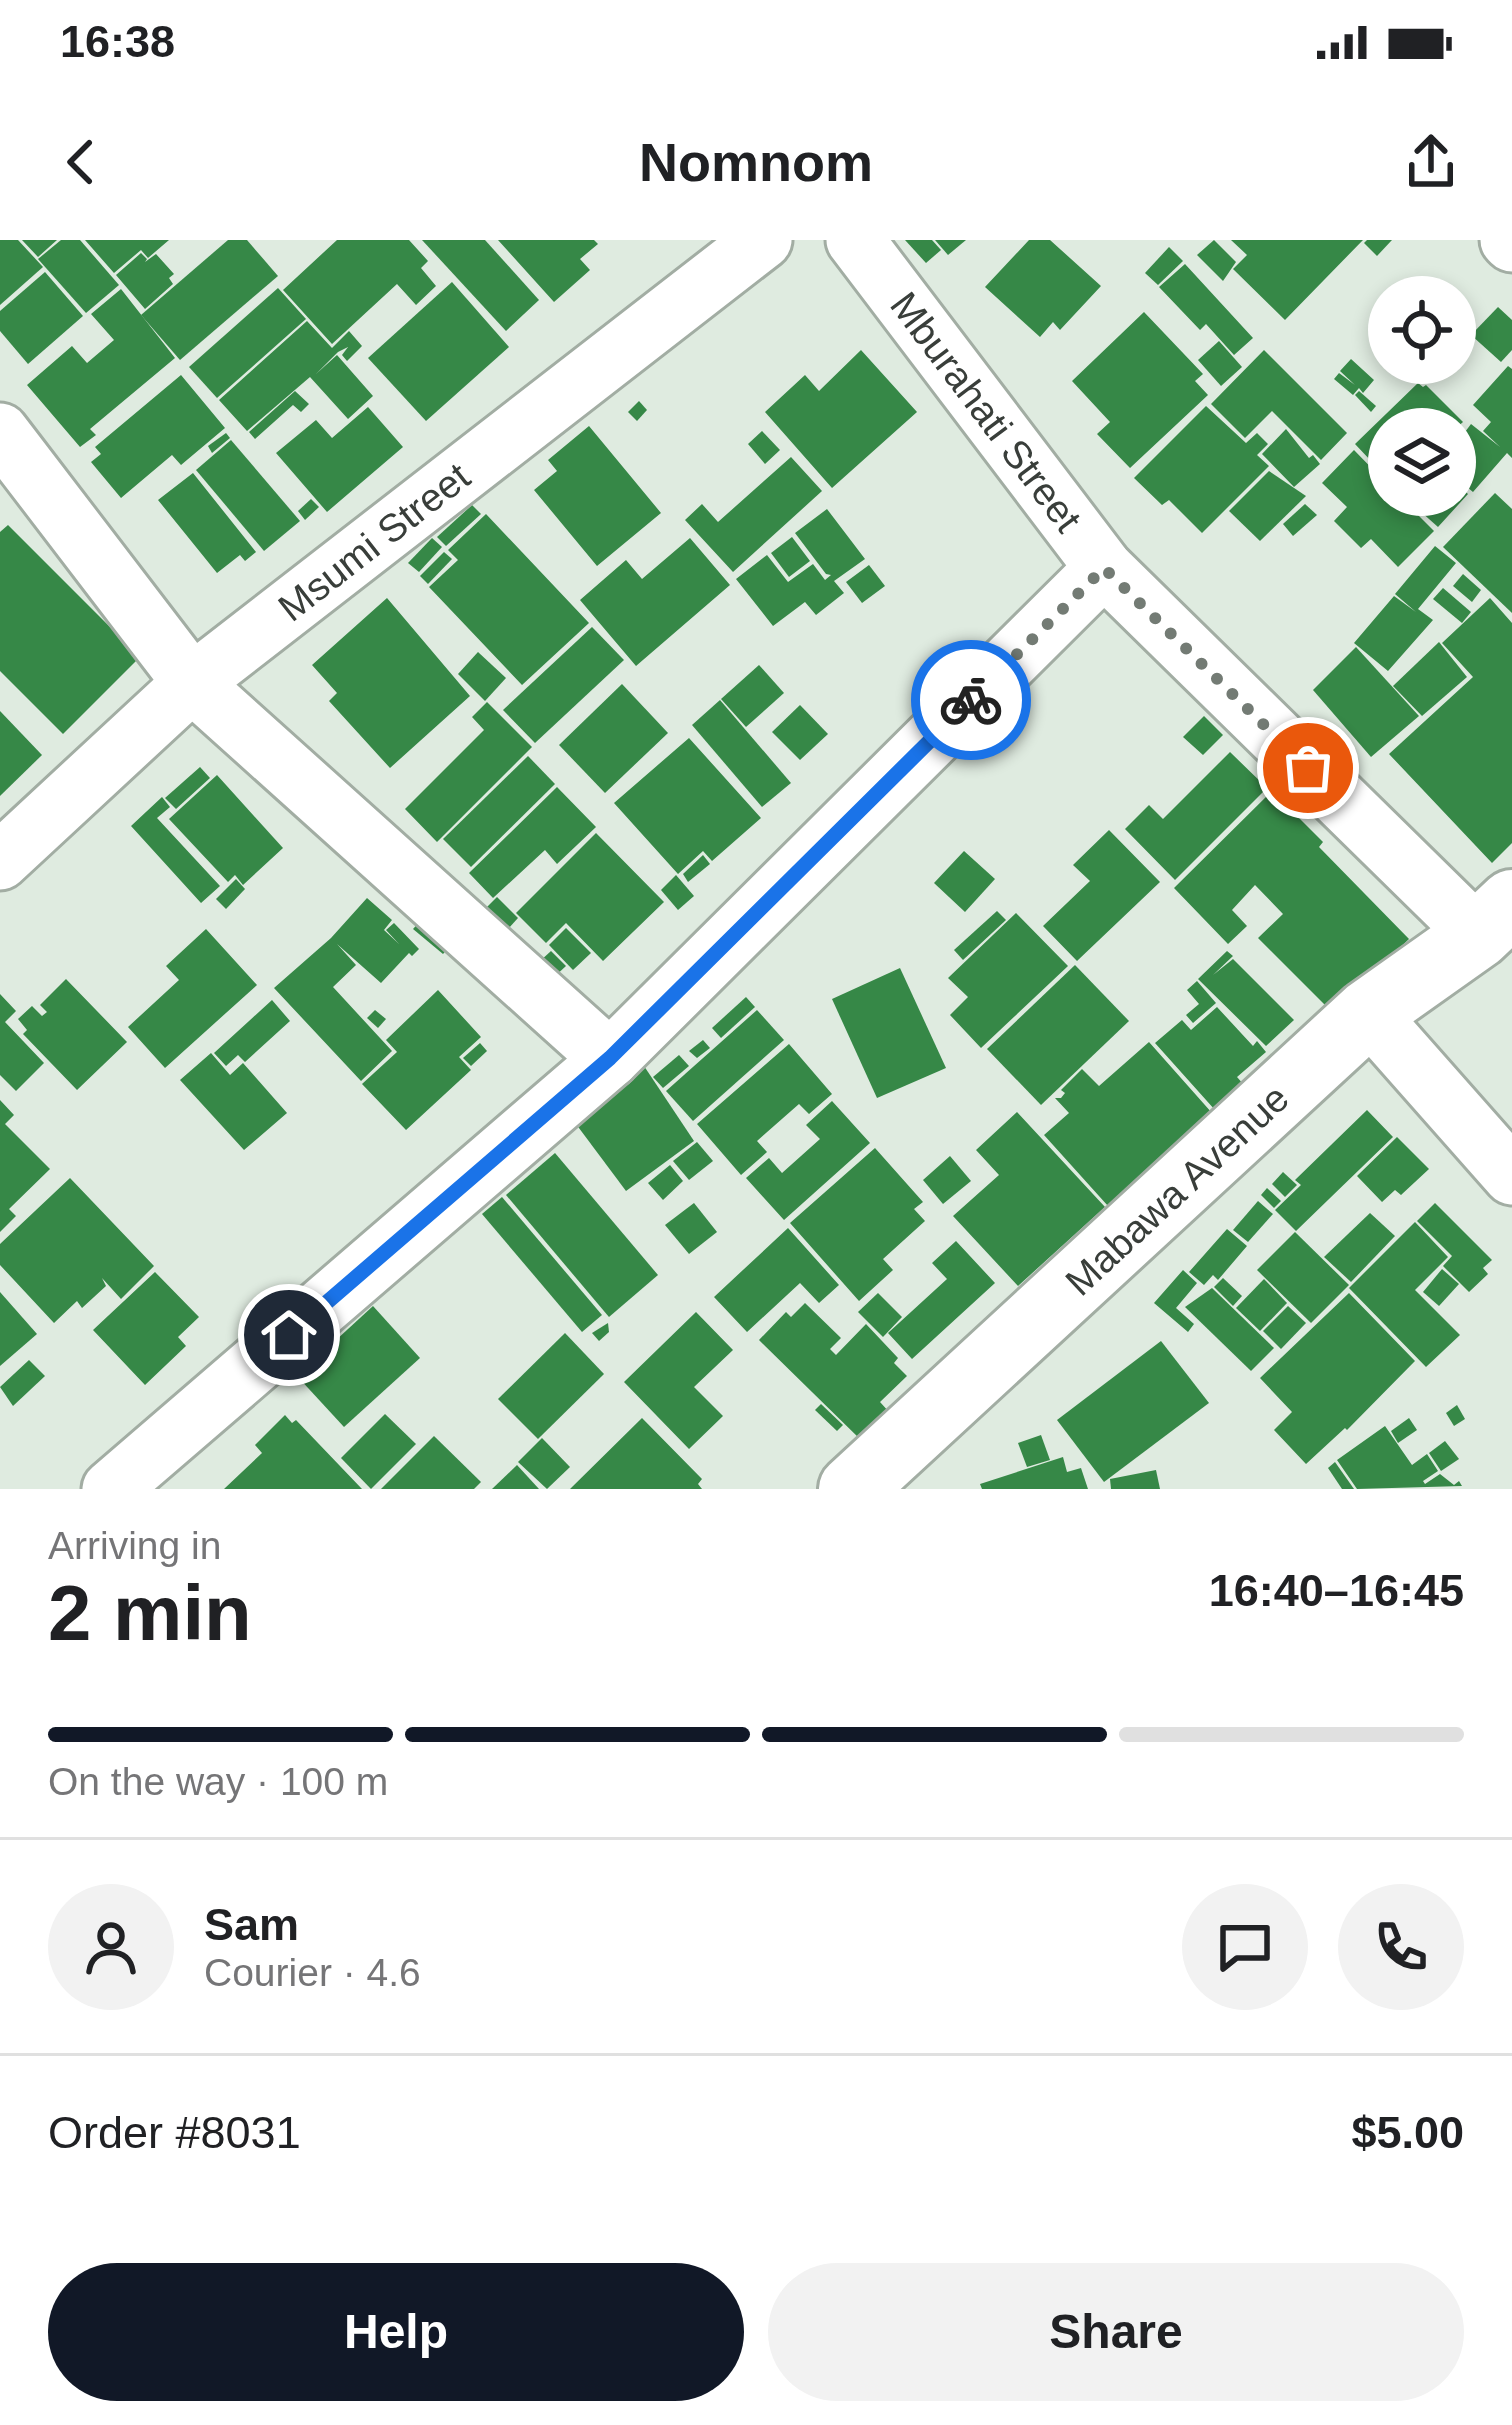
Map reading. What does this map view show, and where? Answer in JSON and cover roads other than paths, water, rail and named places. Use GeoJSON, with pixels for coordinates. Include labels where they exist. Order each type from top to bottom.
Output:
{"type":"FeatureCollection","features":[{"type":"Feature","properties":{"kind":"street","name":"Msumi Street"},"geometry":{"type":"LineString","coordinates":[[0,861],[192,683],[763,240]]}},
{"type":"Feature","properties":{"kind":"street","name":"Mburahati Street"},"geometry":{"type":"LineString","coordinates":[[855,240],[1104,568],[1495,919]]}},
{"type":"Feature","properties":{"kind":"street"},"geometry":{"type":"LineString","coordinates":[[0,432],[192,683],[610,1058]]}},
{"type":"Feature","properties":{"kind":"street"},"geometry":{"type":"LineString","coordinates":[[110,1489],[610,1058],[1104,568]]}},
{"type":"Feature","properties":{"kind":"street","name":"Mabawa Avenue"},"geometry":{"type":"LineString","coordinates":[[885,1476],[1368,1013],[1495,919]]}},
{"type":"Feature","properties":{"kind":"street"},"geometry":{"type":"LineString","coordinates":[[1368,1013],[1512,1176]]}}]}
